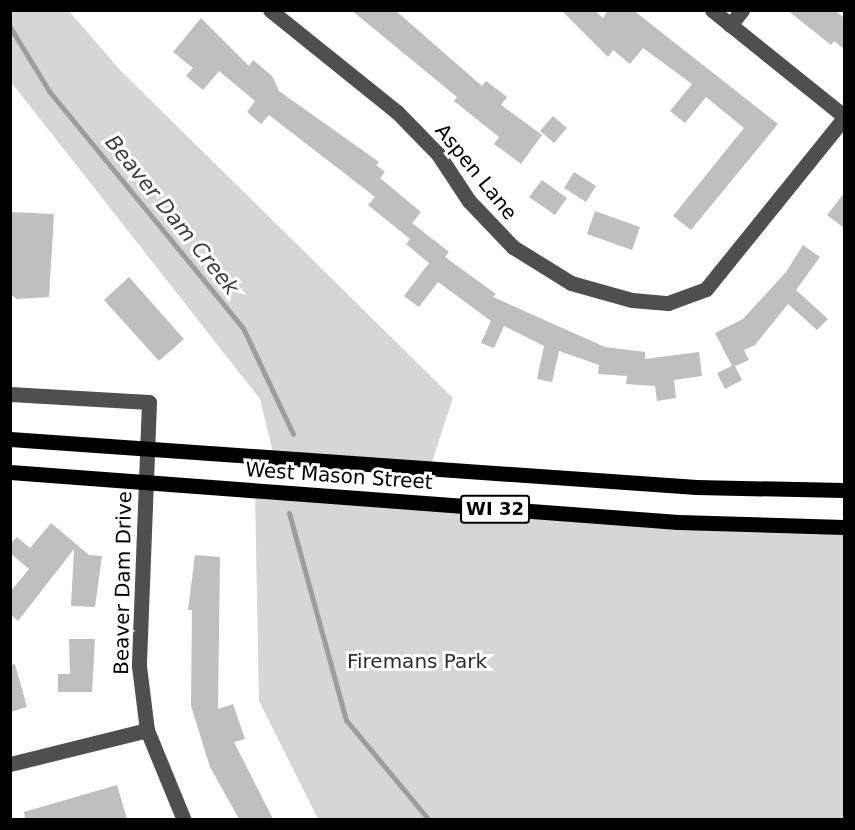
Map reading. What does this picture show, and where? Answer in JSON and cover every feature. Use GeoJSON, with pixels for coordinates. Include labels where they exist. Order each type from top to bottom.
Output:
{"type":"FeatureCollection","features":[{"type":"Feature","properties":{"kind":"main road","name":"West Mason Street"},"geometry":{"type":"LineString","coordinates":[[10,438],[696,487],[844,490]]}},
{"type":"Feature","properties":{"kind":"main road","name":"West Mason Street"},"geometry":{"type":"LineString","coordinates":[[10,472],[666,521],[844,527]]}},
{"type":"Feature","properties":{"kind":"street","name":"Aspen Lane"},"geometry":{"type":"LineString","coordinates":[[270,10],[397,112],[438,154],[469,201],[513,247],[571,283],[632,300],[668,303],[706,289],[844,117]]}},
{"type":"Feature","properties":{"kind":"street"},"geometry":{"type":"LineString","coordinates":[[712,10],[844,117]]}},
{"type":"Feature","properties":{"kind":"street"},"geometry":{"type":"LineString","coordinates":[[730,25],[742,10]]}},
{"type":"Feature","properties":{"kind":"street","name":"Beaver Dam Drive"},"geometry":{"type":"LineString","coordinates":[[10,394],[149,402],[139,666],[147,730],[183,819]]}},
{"type":"Feature","properties":{"kind":"street"},"geometry":{"type":"LineString","coordinates":[[10,764],[147,730]]}},
{"type":"Feature","properties":{"kind":"green space"},"geometry":{"type":"Polygon","coordinates":[[[11,11],[69,11],[121,71],[453,398],[430,468],[274,457],[260,399],[11,82],[11,11]]]}},
{"type":"Feature","properties":{"kind":"green space","name":"Firemans Park"},"geometry":{"type":"Polygon","coordinates":[[[255,491],[844,527],[844,819],[318,819],[259,701],[255,491]]]}},
{"type":"Feature","properties":{"kind":"building"},"geometry":{"type":"Polygon","coordinates":[[[351,10],[395,10],[482,86],[486,81],[507,97],[501,105],[542,135],[521,164],[494,144],[499,137],[454,101],[457,97],[351,10]]]}},
{"type":"Feature","properties":{"kind":"building"},"geometry":{"type":"Polygon","coordinates":[[[561,10],[594,10],[603,18],[608,10],[633,10],[778,124],[691,230],[673,216],[744,128],[706,97],[685,123],[670,111],[692,84],[643,48],[630,64],[613,50],[608,57],[561,10]]]}},
{"type":"Feature","properties":{"kind":"building"},"geometry":{"type":"Polygon","coordinates":[[[787,10],[835,10],[844,18],[844,49],[834,41],[831,45],[787,10]]]}},
{"type":"Feature","properties":{"kind":"building"},"geometry":{"type":"Polygon","coordinates":[[[201,18],[249,66],[253,60],[272,76],[279,91],[379,162],[376,165],[385,172],[380,178],[421,212],[412,223],[449,252],[445,257],[496,294],[493,297],[605,347],[645,352],[645,359],[699,352],[702,376],[674,380],[676,398],[657,401],[655,386],[626,384],[627,376],[598,374],[599,365],[559,351],[552,382],[537,379],[544,346],[504,326],[494,348],[481,343],[491,321],[438,282],[419,307],[404,296],[429,263],[406,244],[410,239],[368,205],[375,197],[269,115],[261,124],[247,112],[255,101],[219,71],[203,90],[186,76],[193,68],[173,52],[201,18]]]}},
{"type":"Feature","properties":{"kind":"building"},"geometry":{"type":"Polygon","coordinates":[[[553,116],[567,128],[554,143],[540,131],[553,116]]]}},
{"type":"Feature","properties":{"kind":"building"},"geometry":{"type":"Polygon","coordinates":[[[574,172],[596,186],[586,202],[564,188],[574,172]]]}},
{"type":"Feature","properties":{"kind":"building"},"geometry":{"type":"Polygon","coordinates":[[[542,180],[567,198],[555,215],[529,197],[542,180]]]}},
{"type":"Feature","properties":{"kind":"building"},"geometry":{"type":"Polygon","coordinates":[[[844,193],[844,228],[827,215],[844,193]]]}},
{"type":"Feature","properties":{"kind":"building"},"geometry":{"type":"Polygon","coordinates":[[[595,211],[640,227],[632,250],[587,234],[595,211]]]}},
{"type":"Feature","properties":{"kind":"building"},"geometry":{"type":"Polygon","coordinates":[[[10,212],[54,214],[49,297],[17,299],[10,294],[10,212]]]}},
{"type":"Feature","properties":{"kind":"building"},"geometry":{"type":"Polygon","coordinates":[[[803,245],[820,257],[796,290],[828,319],[817,330],[788,304],[755,345],[744,350],[749,360],[735,366],[742,380],[725,389],[717,373],[732,366],[715,333],[743,319],[786,272],[803,245]]]}},
{"type":"Feature","properties":{"kind":"building"},"geometry":{"type":"Polygon","coordinates":[[[129,277],[184,339],[159,361],[104,300],[129,277]]]}},
{"type":"Feature","properties":{"kind":"building"},"geometry":{"type":"Polygon","coordinates":[[[51,523],[89,555],[102,556],[95,607],[71,606],[74,549],[18,621],[10,614],[10,592],[29,569],[10,553],[10,544],[17,537],[30,548],[51,523]]]}},
{"type":"Feature","properties":{"kind":"building"},"geometry":{"type":"Polygon","coordinates":[[[195,555],[220,557],[218,709],[233,704],[245,739],[234,742],[273,819],[239,819],[210,767],[191,706],[192,610],[188,610],[195,555]]]}},
{"type":"Feature","properties":{"kind":"building"},"geometry":{"type":"Polygon","coordinates":[[[69,639],[95,639],[92,692],[58,692],[58,674],[70,674],[69,639]]]}},
{"type":"Feature","properties":{"kind":"building"},"geometry":{"type":"Polygon","coordinates":[[[15,664],[27,707],[10,712],[10,665],[15,664]]]}},
{"type":"Feature","properties":{"kind":"building"},"geometry":{"type":"Polygon","coordinates":[[[117,785],[127,819],[25,819],[24,812],[117,785]]]}},
{"type":"Feature","properties":{"kind":"waterway","name":"Beaver Dam Creek"},"geometry":{"type":"LineString","coordinates":[[10,27],[49,91],[243,328],[293,434]]}},
{"type":"Feature","properties":{"kind":"waterway","name":"Beaver Dam Creek"},"geometry":{"type":"LineString","coordinates":[[289,513],[346,720],[429,820]]}}]}
